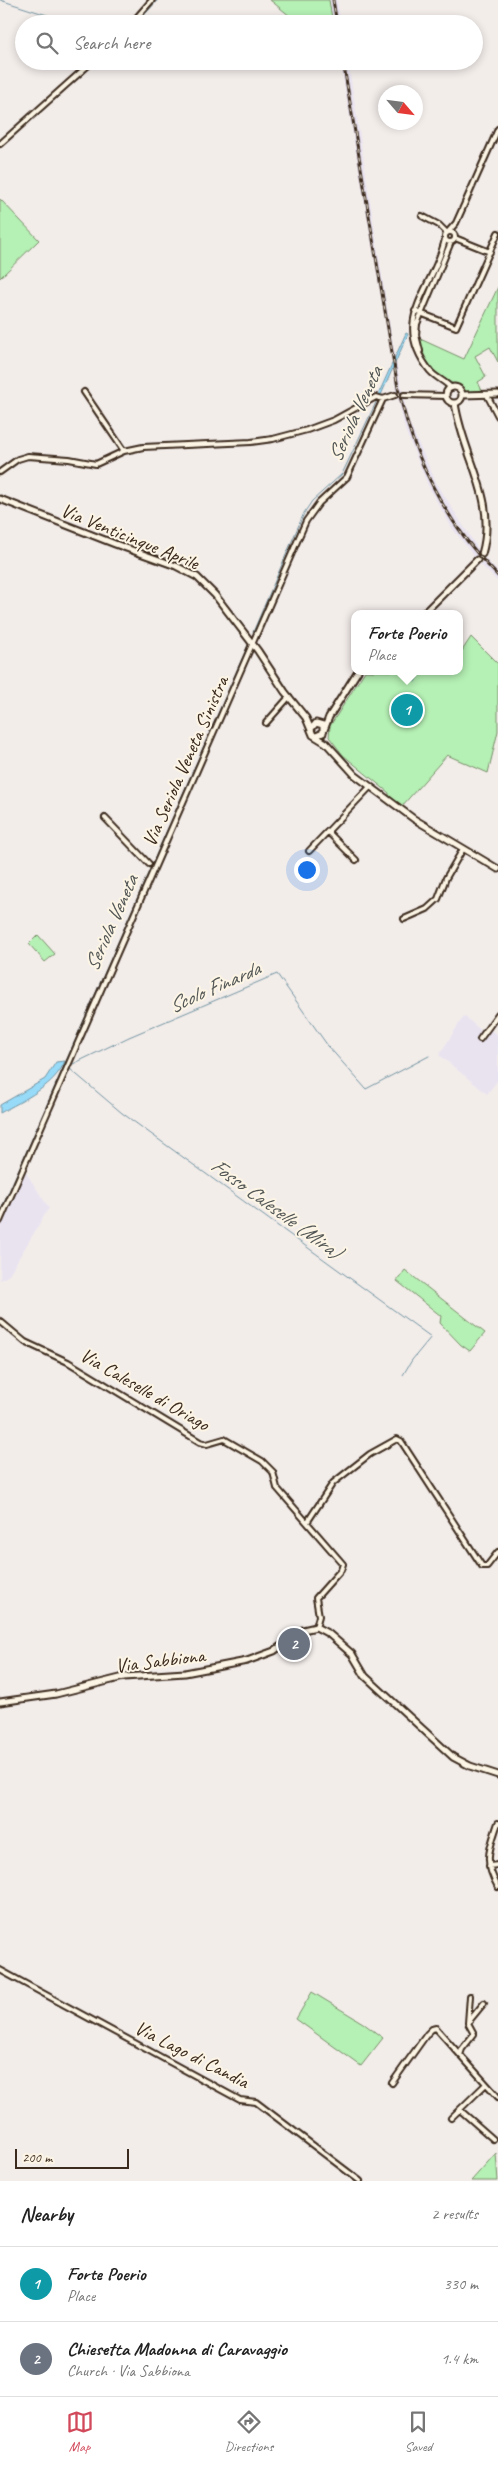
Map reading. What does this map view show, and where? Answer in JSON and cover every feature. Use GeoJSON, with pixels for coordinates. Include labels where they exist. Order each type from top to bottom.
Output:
{"type":"FeatureCollection","features":[{"type":"Feature","properties":{"kind":"street"},"geometry":{"type":"LineString","coordinates":[[139,15],[152,0]]}},
{"type":"Feature","properties":{"kind":"street"},"geometry":{"type":"LineString","coordinates":[[0,144],[83,70]]}},
{"type":"Feature","properties":{"kind":"street"},"geometry":{"type":"LineString","coordinates":[[422,358],[416,331],[420,314],[453,238],[456,223],[497,132]]}},
{"type":"Feature","properties":{"kind":"street"},"geometry":{"type":"LineString","coordinates":[[422,216],[440,225],[453,238],[490,252]]}},
{"type":"Feature","properties":{"kind":"street"},"geometry":{"type":"LineString","coordinates":[[456,223],[448,232],[415,311],[412,334],[422,358],[436,378],[451,388],[459,389],[462,395]]}},
{"type":"Feature","properties":{"kind":"street"},"geometry":{"type":"LineString","coordinates":[[415,311],[456,328],[498,233]]}},
{"type":"Feature","properties":{"kind":"street"},"geometry":{"type":"LineString","coordinates":[[445,240],[453,238]]}},
{"type":"Feature","properties":{"kind":"street"},"geometry":{"type":"LineString","coordinates":[[446,396],[451,388]]}},
{"type":"Feature","properties":{"kind":"street"},"geometry":{"type":"LineString","coordinates":[[84,392],[124,451]]}},
{"type":"Feature","properties":{"kind":"street"},"geometry":{"type":"LineString","coordinates":[[462,395],[498,394]]}},
{"type":"Feature","properties":{"kind":"street"},"geometry":{"type":"LineString","coordinates":[[0,472],[24,457],[69,459],[96,464],[124,451],[154,445],[251,442],[273,439],[307,430],[334,420],[376,397],[383,398],[395,395]]}},
{"type":"Feature","properties":{"kind":"street"},"geometry":{"type":"LineString","coordinates":[[455,403],[460,400],[462,395]]}},
{"type":"Feature","properties":{"kind":"street"},"geometry":{"type":"LineString","coordinates":[[487,395],[498,416]]}},
{"type":"Feature","properties":{"kind":"street"},"geometry":{"type":"LineString","coordinates":[[404,396],[446,396]]}},
{"type":"Feature","properties":{"kind":"street"},"geometry":{"type":"LineString","coordinates":[[446,396],[449,401],[455,403]]}},
{"type":"Feature","properties":{"kind":"street","name":"Via Seriola Veneta Sinistra"},"geometry":{"type":"LineString","coordinates":[[0,1220],[309,515],[319,502],[347,477],[383,398]]}},
{"type":"Feature","properties":{"kind":"street"},"geometry":{"type":"LineString","coordinates":[[455,403],[460,423],[480,461]]}},
{"type":"Feature","properties":{"kind":"street","name":"Via Venticinque Aprile"},"geometry":{"type":"LineString","coordinates":[[0,499],[192,573],[215,595],[306,718]]}},
{"type":"Feature","properties":{"kind":"street"},"geometry":{"type":"LineString","coordinates":[[482,554],[491,542]]}},
{"type":"Feature","properties":{"kind":"street"},"geometry":{"type":"LineString","coordinates":[[427,610],[477,560]]}},
{"type":"Feature","properties":{"kind":"street"},"geometry":{"type":"LineString","coordinates":[[326,743],[324,731],[329,717],[355,675]]}},
{"type":"Feature","properties":{"kind":"street"},"geometry":{"type":"LineString","coordinates":[[266,723],[289,697]]}},
{"type":"Feature","properties":{"kind":"street"},"geometry":{"type":"LineString","coordinates":[[311,728],[329,717]]}},
{"type":"Feature","properties":{"kind":"street"},"geometry":{"type":"LineString","coordinates":[[306,718],[317,723],[324,731]]}},
{"type":"Feature","properties":{"kind":"street"},"geometry":{"type":"LineString","coordinates":[[306,718],[312,734],[326,743],[355,775],[370,788],[431,831],[498,869]]}},
{"type":"Feature","properties":{"kind":"street"},"geometry":{"type":"LineString","coordinates":[[316,736],[324,731]]}},
{"type":"Feature","properties":{"kind":"street"},"geometry":{"type":"LineString","coordinates":[[310,851],[370,788]]}},
{"type":"Feature","properties":{"kind":"street"},"geometry":{"type":"LineString","coordinates":[[105,818],[149,864]]}},
{"type":"Feature","properties":{"kind":"street"},"geometry":{"type":"LineString","coordinates":[[329,833],[356,860]]}},
{"type":"Feature","properties":{"kind":"street"},"geometry":{"type":"LineString","coordinates":[[404,919],[427,909],[438,899],[446,878],[463,850]]}},
{"type":"Feature","properties":{"kind":"street"},"geometry":{"type":"LineString","coordinates":[[480,1039],[498,1014]]}},
{"type":"Feature","properties":{"kind":"street","name":"Via Caleselle di Oriago"},"geometry":{"type":"LineString","coordinates":[[0,1321],[25,1342],[68,1362],[200,1442],[207,1444],[224,1439],[259,1459],[273,1472],[277,1488],[308,1521]]}},
{"type":"Feature","properties":{"kind":"street"},"geometry":{"type":"LineString","coordinates":[[498,1552],[487,1566],[481,1565],[401,1441],[397,1439],[370,1454],[333,1483],[308,1521],[343,1564],[341,1570],[316,1598],[319,1616],[316,1628],[329,1634],[352,1654],[365,1676],[453,1757],[470,1766],[498,1775]]}},
{"type":"Feature","properties":{"kind":"street","name":"Via Sabbiona"},"geometry":{"type":"LineString","coordinates":[[0,1702],[56,1694],[124,1677],[184,1673],[247,1662],[274,1651],[303,1630],[316,1628]]}},
{"type":"Feature","properties":{"kind":"street"},"geometry":{"type":"LineString","coordinates":[[498,1823],[488,1853],[489,1866],[498,1887]]}},
{"type":"Feature","properties":{"kind":"street"},"geometry":{"type":"LineString","coordinates":[[489,1866],[498,1865]]}},
{"type":"Feature","properties":{"kind":"street","name":"Via Lago di Candia"},"geometry":{"type":"LineString","coordinates":[[0,1970],[240,2100],[256,2102],[360,2181]]}},
{"type":"Feature","properties":{"kind":"street"},"geometry":{"type":"LineString","coordinates":[[460,2055],[462,2049],[474,2034],[469,2024],[470,1996]]}},
{"type":"Feature","properties":{"kind":"street"},"geometry":{"type":"LineString","coordinates":[[470,2020],[484,2003]]}},
{"type":"Feature","properties":{"kind":"street"},"geometry":{"type":"LineString","coordinates":[[392,2083],[433,2028],[439,2030],[498,2097]]}},
{"type":"Feature","properties":{"kind":"street"},"geometry":{"type":"LineString","coordinates":[[452,2118],[486,2084]]}},
{"type":"Feature","properties":{"kind":"street"},"geometry":{"type":"LineString","coordinates":[[460,2110],[493,2140]]}},
{"type":"Feature","properties":{"kind":"shaded area"},"geometry":{"type":"Polygon","coordinates":[[[329,0],[337,0],[340,15],[332,15],[329,0]]]}},
{"type":"Feature","properties":{"kind":"shaded area"},"geometry":{"type":"Polygon","coordinates":[[[342,70],[349,70],[393,345],[408,420],[437,484],[480,552],[475,558],[452,528],[429,488],[405,430],[398,398],[396,397],[394,372],[342,70]]]}},
{"type":"Feature","properties":{"kind":"shaded area"},"geometry":{"type":"Polygon","coordinates":[[[485,558],[498,572],[498,582],[480,564],[485,558]]]}},
{"type":"Feature","properties":{"kind":"shaded area"},"geometry":{"type":"Polygon","coordinates":[[[464,1016],[483,1032],[489,1029],[498,1035],[498,1080],[487,1094],[439,1055],[464,1016]]]}},
{"type":"Feature","properties":{"kind":"shaded area"},"geometry":{"type":"Polygon","coordinates":[[[25,1171],[49,1208],[8,1276],[0,1280],[0,1228],[25,1171]]]}},
{"type":"Feature","properties":{"kind":"green space"},"geometry":{"type":"Polygon","coordinates":[[[270,0],[329,0],[332,15],[289,15],[270,0]]]}},
{"type":"Feature","properties":{"kind":"green space"},"geometry":{"type":"Polygon","coordinates":[[[0,199],[39,240],[0,278],[0,199]]]}},
{"type":"Feature","properties":{"kind":"green space"},"geometry":{"type":"Polygon","coordinates":[[[498,287],[498,362],[490,347],[475,356],[486,377],[478,382],[483,393],[468,393],[437,374],[426,360],[418,338],[464,359],[498,287]]]}},
{"type":"Feature","properties":{"kind":"green space"},"geometry":{"type":"Polygon","coordinates":[[[471,637],[498,664],[498,731],[488,773],[447,755],[402,806],[389,798],[389,793],[343,755],[329,737],[330,726],[362,675],[463,675],[463,649],[471,637]]]}},
{"type":"Feature","properties":{"kind":"green space"},"geometry":{"type":"Polygon","coordinates":[[[38,935],[55,954],[45,962],[29,944],[38,935]]]}},
{"type":"Feature","properties":{"kind":"green space"},"geometry":{"type":"Polygon","coordinates":[[[405,1270],[485,1333],[470,1351],[461,1345],[440,1323],[441,1316],[397,1281],[405,1270]]]}},
{"type":"Feature","properties":{"kind":"green space"},"geometry":{"type":"Polygon","coordinates":[[[312,1992],[363,2023],[383,2038],[361,2066],[296,2019],[312,1992]]]}},
{"type":"Feature","properties":{"kind":"green space"},"geometry":{"type":"Polygon","coordinates":[[[496,2153],[498,2181],[471,2181],[496,2153]]]}},
{"type":"Feature","properties":{"kind":"water"},"geometry":{"type":"Polygon","coordinates":[[[406,333],[408,334],[381,395],[378,395],[406,333]]]}},
{"type":"Feature","properties":{"kind":"water"},"geometry":{"type":"Polygon","coordinates":[[[65,1061],[54,1078],[46,1085],[0,1113],[0,1105],[45,1079],[56,1062],[65,1061]]]}},
{"type":"Feature","properties":{"kind":"waterway"},"geometry":{"type":"LineString","coordinates":[[0,0],[47,15]]}},
{"type":"Feature","properties":{"kind":"waterway"},"geometry":{"type":"LineString","coordinates":[[144,15],[158,0]]}},
{"type":"Feature","properties":{"kind":"waterway","name":"Seriola Veneta"},"geometry":{"type":"LineString","coordinates":[[253,632],[304,513],[312,501],[342,474],[380,394]]}},
{"type":"Feature","properties":{"kind":"waterway","name":"Seriola Veneta"},"geometry":{"type":"LineString","coordinates":[[0,1212],[248,645]]}},
{"type":"Feature","properties":{"kind":"waterway"},"geometry":{"type":"LineString","coordinates":[[415,682],[419,675]]}},
{"type":"Feature","properties":{"kind":"waterway","name":"Scolo Finarda"},"geometry":{"type":"LineString","coordinates":[[73,1064],[129,1037],[277,974],[328,1046],[366,1089],[429,1056]]}},
{"type":"Feature","properties":{"kind":"waterway","name":"Fosso Caleselle (Mira)"},"geometry":{"type":"LineString","coordinates":[[70,1069],[122,1113],[431,1337],[412,1360],[403,1375]]}},
{"type":"Feature","properties":{"kind":"railway"},"geometry":{"type":"LineString","coordinates":[[333,0],[336,15]]}},
{"type":"Feature","properties":{"kind":"railway"},"geometry":{"type":"LineString","coordinates":[[345,70],[398,388],[405,414],[413,440],[434,489],[463,535],[498,576]]}},
{"type":"Feature","properties":{"kind":"place","name":"Forte Poerio"},"geometry":{"type":"Point","coordinates":[407,710]}},
{"type":"Feature","properties":{"kind":"place","name":"Chiesetta Madonna di Caravaggio"},"geometry":{"type":"Point","coordinates":[294,1644]}}]}
